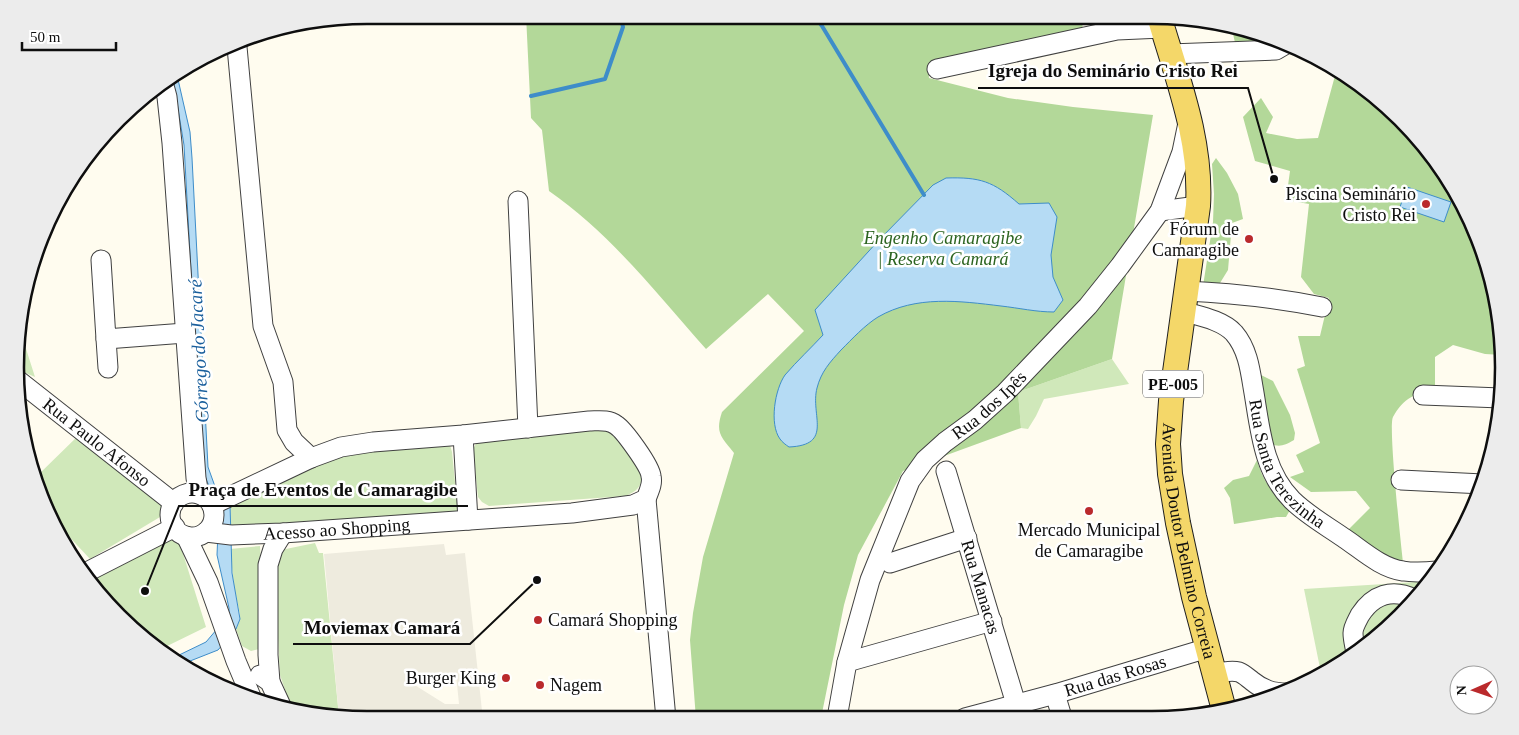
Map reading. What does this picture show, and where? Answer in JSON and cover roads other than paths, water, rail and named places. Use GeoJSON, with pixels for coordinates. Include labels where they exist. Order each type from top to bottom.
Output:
{"type":"FeatureCollection","features":[{"type":"Feature","properties":{"kind":"main road","name":"Avenida Doutor Belmino Correia"},"geometry":{"type":"LineString","coordinates":[[1161,24],[1189,118],[1198,164],[1199,186],[1198,206],[1170,401],[1169,464],[1178,523],[1222,704]]}},
{"type":"Feature","properties":{"kind":"street"},"geometry":{"type":"LineString","coordinates":[[937,69],[1149,24]]}},
{"type":"Feature","properties":{"kind":"street"},"geometry":{"type":"LineString","coordinates":[[1170,54],[1279,48]]}},
{"type":"Feature","properties":{"kind":"street"},"geometry":{"type":"LineString","coordinates":[[236,50],[263,326],[283,382],[287,430],[294,442],[312,458]]}},
{"type":"Feature","properties":{"kind":"street"},"geometry":{"type":"LineString","coordinates":[[91,571],[202,533],[214,520],[202,496],[185,333],[172,143],[165,90]]}},
{"type":"Feature","properties":{"kind":"street","name":"Rua dos Ipês"},"geometry":{"type":"LineString","coordinates":[[838,711],[848,662],[870,580],[910,481],[925,460],[944,442],[975,420],[1005,393],[1088,306],[1120,266],[1160,210],[1182,152],[1189,118]]}},
{"type":"Feature","properties":{"kind":"street"},"geometry":{"type":"LineString","coordinates":[[518,201],[528,428]]}},
{"type":"Feature","properties":{"kind":"street"},"geometry":{"type":"LineString","coordinates":[[1160,210],[1198,206]]}},
{"type":"Feature","properties":{"kind":"street"},"geometry":{"type":"LineString","coordinates":[[101,260],[108,368]]}},
{"type":"Feature","properties":{"kind":"street"},"geometry":{"type":"LineString","coordinates":[[1184,301],[1235,293],[1272,297],[1322,307]]}},
{"type":"Feature","properties":{"kind":"street","name":"Rua Santa Terezinha"},"geometry":{"type":"LineString","coordinates":[[1184,301],[1234,332],[1243,346],[1249,363],[1262,443],[1278,484],[1292,500],[1317,520],[1388,567],[1403,571],[1428,571]]}},
{"type":"Feature","properties":{"kind":"street"},"geometry":{"type":"LineString","coordinates":[[106,339],[185,333]]}},
{"type":"Feature","properties":{"kind":"street","name":"Rua Paulo Afonso"},"geometry":{"type":"LineString","coordinates":[[24,384],[202,496]]}},
{"type":"Feature","properties":{"kind":"street"},"geometry":{"type":"LineString","coordinates":[[1423,395],[1494,398]]}},
{"type":"Feature","properties":{"kind":"street"},"geometry":{"type":"LineString","coordinates":[[202,533],[170,515],[202,496],[328,451],[355,444],[464,435],[603,420],[616,425],[639,453],[652,474],[651,486],[646,498],[665,711]]}},
{"type":"Feature","properties":{"kind":"street"},"geometry":{"type":"LineString","coordinates":[[464,435],[468,520]]}},
{"type":"Feature","properties":{"kind":"street","name":"Rua Manacas"},"geometry":{"type":"LineString","coordinates":[[946,471],[1016,704]]}},
{"type":"Feature","properties":{"kind":"street"},"geometry":{"type":"LineString","coordinates":[[1402,480],[1475,484]]}},
{"type":"Feature","properties":{"kind":"street","name":"Acesso ao Shopping"},"geometry":{"type":"LineString","coordinates":[[202,533],[283,533],[321,538],[358,535],[468,520],[572,513],[633,505],[646,498]]}},
{"type":"Feature","properties":{"kind":"street"},"geometry":{"type":"LineString","coordinates":[[202,533],[208,582],[248,690]]}},
{"type":"Feature","properties":{"kind":"street"},"geometry":{"type":"LineString","coordinates":[[278,700],[270,682],[268,655],[268,566],[273,548],[283,533]]}},
{"type":"Feature","properties":{"kind":"street"},"geometry":{"type":"LineString","coordinates":[[890,563],[967,538]]}},
{"type":"Feature","properties":{"kind":"street"},"geometry":{"type":"LineString","coordinates":[[1355,644],[1353,631],[1362,612],[1372,601],[1379,596],[1390,593],[1408,596]]}},
{"type":"Feature","properties":{"kind":"street"},"geometry":{"type":"LineString","coordinates":[[848,662],[992,621]]}},
{"type":"Feature","properties":{"kind":"street"},"geometry":{"type":"LineString","coordinates":[[233,653],[270,682]]}},
{"type":"Feature","properties":{"kind":"street"},"geometry":{"type":"LineString","coordinates":[[1210,659],[1205,660],[1203,668],[1212,706]]}},
{"type":"Feature","properties":{"kind":"street","name":"Rua das Rosas"},"geometry":{"type":"LineString","coordinates":[[991,711],[1210,659],[1229,671],[1238,672],[1246,676],[1261,688],[1269,690]]}},
{"type":"Feature","properties":{"kind":"street"},"geometry":{"type":"LineString","coordinates":[[1056,694],[1060,711]]}},
{"type":"Feature","properties":{"kind":"water","name":"Córrego do Jacaré"},"geometry":{"type":"Polygon","coordinates":[[[178,81],[190,132],[192,158],[208,467],[217,492],[230,504],[232,573],[240,619],[236,629],[218,650],[190,661],[180,655],[206,642],[229,615],[229,608],[217,555],[219,508],[202,470],[184,145],[177,103],[172,85],[178,81]]]}},
{"type":"Feature","properties":{"kind":"water"},"geometry":{"type":"Polygon","coordinates":[[[946,178],[968,178],[986,182],[1010,196],[1019,204],[1049,203],[1057,217],[1051,255],[1053,277],[1063,300],[1054,312],[954,301],[938,301],[907,305],[878,317],[863,328],[841,350],[823,372],[817,388],[816,435],[811,441],[803,445],[789,447],[781,440],[777,433],[774,416],[776,397],[785,375],[823,335],[815,310],[879,240],[933,185],[946,178]]]}},
{"type":"Feature","properties":{"kind":"water","name":"Piscina Seminário Cristo Rei"},"geometry":{"type":"Polygon","coordinates":[[[1407,187],[1451,202],[1444,222],[1400,207],[1407,187]]]}},
{"type":"Feature","properties":{"kind":"waterway"},"geometry":{"type":"LineString","coordinates":[[531,96],[605,79],[623,27],[622,24]]}},
{"type":"Feature","properties":{"kind":"waterway"},"geometry":{"type":"LineString","coordinates":[[821,24],[924,195]]}},
{"type":"Feature","properties":{"kind":"place","name":"Igreja do Seminário Cristo Rei"},"geometry":{"type":"Point","coordinates":[1274,179]}},
{"type":"Feature","properties":{"kind":"place","name":"Piscina Seminário Cristo Rei"},"geometry":{"type":"Point","coordinates":[1426,204]}},
{"type":"Feature","properties":{"kind":"place","name":"Fórum de Camaragibe"},"geometry":{"type":"Point","coordinates":[1249,239]}},
{"type":"Feature","properties":{"kind":"place","name":"Mercado Municipal de Camaragibe"},"geometry":{"type":"Point","coordinates":[1089,511]}},
{"type":"Feature","properties":{"kind":"place","name":"Moviemax Camará"},"geometry":{"type":"Point","coordinates":[537,580]}},
{"type":"Feature","properties":{"kind":"place","name":"Praça de Eventos de Camaragibe"},"geometry":{"type":"Point","coordinates":[145,591]}},
{"type":"Feature","properties":{"kind":"place","name":"Camará Shopping"},"geometry":{"type":"Point","coordinates":[538,620]}},
{"type":"Feature","properties":{"kind":"place","name":"Burger King"},"geometry":{"type":"Point","coordinates":[506,678]}},
{"type":"Feature","properties":{"kind":"place","name":"Nagem"},"geometry":{"type":"Point","coordinates":[540,685]}},
{"type":"Feature","properties":{"kind":"park label","name":"Engenho Camaragibe | Reserva Camará"},"geometry":{"type":"Point","coordinates":[943,248]}}]}
